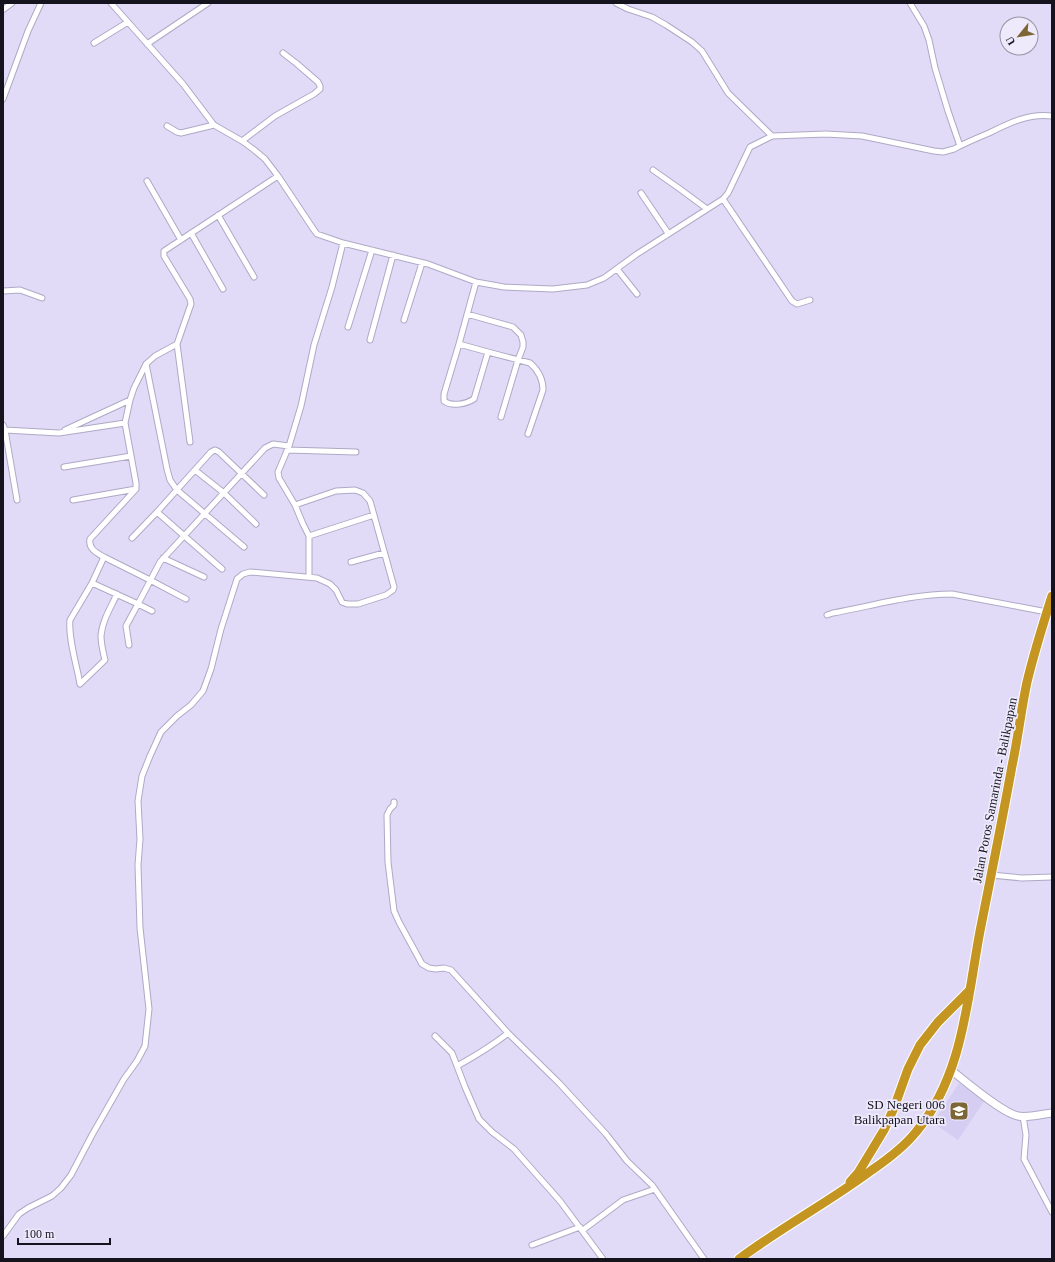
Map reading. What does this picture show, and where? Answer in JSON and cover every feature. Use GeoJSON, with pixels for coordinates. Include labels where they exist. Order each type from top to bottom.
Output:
{"type":"FeatureCollection","features":[{"type":"Feature","properties":{"kind":"highway","name":"Jalan Poros Samarinda - Balikpapan"},"geometry":{"type":"LineString","coordinates":[[739,1259],[886,1160],[912,1137],[925,1120],[941,1094],[951,1070],[958,1047],[1027,684],[1034,652],[1052,596]]}},
{"type":"Feature","properties":{"kind":"highway","name":"Jalan Poros Samarinda - Balikpapan"},"geometry":{"type":"LineString","coordinates":[[846,1188],[858,1173],[884,1130],[908,1070],[920,1045],[938,1022],[970,990]]}},
{"type":"Feature","properties":{"kind":"street"},"geometry":{"type":"LineString","coordinates":[[4,9],[12,3]]}},
{"type":"Feature","properties":{"kind":"street"},"geometry":{"type":"LineString","coordinates":[[3,99],[28,31],[41,3]]}},
{"type":"Feature","properties":{"kind":"street"},"geometry":{"type":"LineString","coordinates":[[111,3],[183,84],[214,125],[242,141],[265,159],[314,230],[320,236],[422,263],[476,282],[504,287],[531,289],[569,288],[596,282],[604,278],[668,233],[723,199],[728,193],[750,147],[772,136],[826,134],[862,136],[943,152],[949,151],[1018,119],[1031,116],[1052,116]]}},
{"type":"Feature","properties":{"kind":"street"},"geometry":{"type":"LineString","coordinates":[[147,44],[208,3]]}},
{"type":"Feature","properties":{"kind":"street"},"geometry":{"type":"LineString","coordinates":[[616,3],[666,24],[692,42],[702,51],[728,93],[772,136]]}},
{"type":"Feature","properties":{"kind":"street"},"geometry":{"type":"LineString","coordinates":[[910,3],[926,32],[935,68],[960,146]]}},
{"type":"Feature","properties":{"kind":"street"},"geometry":{"type":"LineString","coordinates":[[94,43],[128,22]]}},
{"type":"Feature","properties":{"kind":"street"},"geometry":{"type":"LineString","coordinates":[[242,141],[275,116],[314,94],[320,89],[318,82],[283,53]]}},
{"type":"Feature","properties":{"kind":"street"},"geometry":{"type":"LineString","coordinates":[[167,126],[181,134],[214,125]]}},
{"type":"Feature","properties":{"kind":"street"},"geometry":{"type":"LineString","coordinates":[[653,170],[707,209]]}},
{"type":"Feature","properties":{"kind":"street"},"geometry":{"type":"LineString","coordinates":[[190,442],[177,344],[192,302],[164,254],[166,250],[278,176]]}},
{"type":"Feature","properties":{"kind":"street"},"geometry":{"type":"LineString","coordinates":[[147,181],[181,240]]}},
{"type":"Feature","properties":{"kind":"street"},"geometry":{"type":"LineString","coordinates":[[641,193],[668,233]]}},
{"type":"Feature","properties":{"kind":"street"},"geometry":{"type":"LineString","coordinates":[[723,199],[792,301],[797,304],[810,300]]}},
{"type":"Feature","properties":{"kind":"street"},"geometry":{"type":"LineString","coordinates":[[218,215],[254,277]]}},
{"type":"Feature","properties":{"kind":"street"},"geometry":{"type":"LineString","coordinates":[[191,233],[224,290]]}},
{"type":"Feature","properties":{"kind":"street"},"geometry":{"type":"LineString","coordinates":[[309,577],[309,536],[295,505],[279,478],[278,472],[302,406],[314,345],[344,242]]}},
{"type":"Feature","properties":{"kind":"street"},"geometry":{"type":"LineString","coordinates":[[348,327],[372,250]]}},
{"type":"Feature","properties":{"kind":"street"},"geometry":{"type":"LineString","coordinates":[[370,340],[393,255]]}},
{"type":"Feature","properties":{"kind":"street"},"geometry":{"type":"LineString","coordinates":[[404,320],[422,263]]}},
{"type":"Feature","properties":{"kind":"street"},"geometry":{"type":"LineString","coordinates":[[617,269],[637,294]]}},
{"type":"Feature","properties":{"kind":"street"},"geometry":{"type":"LineString","coordinates":[[476,282],[443,398],[447,403],[461,403],[474,399],[488,352]]}},
{"type":"Feature","properties":{"kind":"street"},"geometry":{"type":"LineString","coordinates":[[3,291],[20,290],[42,298]]}},
{"type":"Feature","properties":{"kind":"street"},"geometry":{"type":"LineString","coordinates":[[467,314],[514,327],[523,342],[523,347],[502,417]]}},
{"type":"Feature","properties":{"kind":"street"},"geometry":{"type":"LineString","coordinates":[[177,344],[155,356],[146,364],[134,388],[125,423],[136,489],[90,539],[89,543],[93,550],[104,557],[186,599]]}},
{"type":"Feature","properties":{"kind":"street"},"geometry":{"type":"LineString","coordinates":[[459,344],[530,363],[538,372],[543,385],[543,390],[528,434]]}},
{"type":"Feature","properties":{"kind":"street"},"geometry":{"type":"LineString","coordinates":[[146,364],[170,480],[177,490],[244,547]]}},
{"type":"Feature","properties":{"kind":"street"},"geometry":{"type":"LineString","coordinates":[[59,433],[130,400]]}},
{"type":"Feature","properties":{"kind":"street"},"geometry":{"type":"LineString","coordinates":[[17,500],[4,427],[59,433],[125,423]]}},
{"type":"Feature","properties":{"kind":"street"},"geometry":{"type":"LineString","coordinates":[[129,645],[126,626],[156,567],[265,448],[270,444],[288,448],[356,452]]}},
{"type":"Feature","properties":{"kind":"street"},"geometry":{"type":"LineString","coordinates":[[132,538],[211,452],[217,451],[264,495]]}},
{"type":"Feature","properties":{"kind":"street"},"geometry":{"type":"LineString","coordinates":[[64,467],[131,456]]}},
{"type":"Feature","properties":{"kind":"street"},"geometry":{"type":"LineString","coordinates":[[196,470],[224,493],[256,524]]}},
{"type":"Feature","properties":{"kind":"street"},"geometry":{"type":"LineString","coordinates":[[73,500],[136,489]]}},
{"type":"Feature","properties":{"kind":"street"},"geometry":{"type":"LineString","coordinates":[[3,1236],[19,1214],[52,1196],[61,1188],[71,1175],[92,1135],[124,1079],[137,1061],[144,1046],[149,1009],[140,928],[138,865],[140,839],[138,800],[142,776],[161,732],[191,705],[203,691],[211,669],[221,629],[237,579],[243,574],[250,572],[309,577],[330,584],[336,590],[342,602],[358,604],[386,595],[393,590],[394,587],[370,501],[363,493],[355,490],[336,491],[295,505]]}},
{"type":"Feature","properties":{"kind":"street"},"geometry":{"type":"LineString","coordinates":[[157,512],[222,569]]}},
{"type":"Feature","properties":{"kind":"street"},"geometry":{"type":"LineString","coordinates":[[309,536],[374,515]]}},
{"type":"Feature","properties":{"kind":"street"},"geometry":{"type":"LineString","coordinates":[[351,562],[384,553]]}},
{"type":"Feature","properties":{"kind":"street"},"geometry":{"type":"LineString","coordinates":[[104,557],[92,583],[70,620],[71,637],[80,684],[105,660],[102,645],[102,630],[117,594]]}},
{"type":"Feature","properties":{"kind":"street"},"geometry":{"type":"LineString","coordinates":[[163,558],[204,577]]}},
{"type":"Feature","properties":{"kind":"street"},"geometry":{"type":"LineString","coordinates":[[92,583],[152,611]]}},
{"type":"Feature","properties":{"kind":"street"},"geometry":{"type":"LineString","coordinates":[[827,615],[921,596],[939,594],[952,594],[1047,612]]}},
{"type":"Feature","properties":{"kind":"street"},"geometry":{"type":"LineString","coordinates":[[394,802],[394,805],[387,815],[388,862],[394,912],[402,930],[422,964],[429,968],[444,968],[451,970],[508,1033],[559,1083],[606,1134],[627,1161],[645,1177],[704,1259]]}},
{"type":"Feature","properties":{"kind":"street"},"geometry":{"type":"LineString","coordinates":[[991,875],[1022,878],[1052,877]]}},
{"type":"Feature","properties":{"kind":"street"},"geometry":{"type":"LineString","coordinates":[[457,1066],[483,1051],[508,1033]]}},
{"type":"Feature","properties":{"kind":"street"},"geometry":{"type":"LineString","coordinates":[[435,1036],[452,1053],[479,1119],[514,1149],[567,1210],[603,1259]]}},
{"type":"Feature","properties":{"kind":"street"},"geometry":{"type":"LineString","coordinates":[[951,1070],[1006,1111],[1016,1116],[1052,1113]]}},
{"type":"Feature","properties":{"kind":"street"},"geometry":{"type":"LineString","coordinates":[[1023,1116],[1026,1135],[1024,1159],[1052,1212]]}},
{"type":"Feature","properties":{"kind":"street"},"geometry":{"type":"LineString","coordinates":[[532,1245],[581,1229],[623,1200],[655,1189]]}},
{"type":"Feature","properties":{"kind":"shaded area","name":"SD Negeri 006 Balikpapan Utara"},"geometry":{"type":"Polygon","coordinates":[[[959,1083],[985,1100],[958,1140],[933,1123],[959,1083]]]}},
{"type":"Feature","properties":{"kind":"place","name":"SD Negeri 006 Balikpapan Utara"},"geometry":{"type":"Point","coordinates":[959,1111]}}]}
